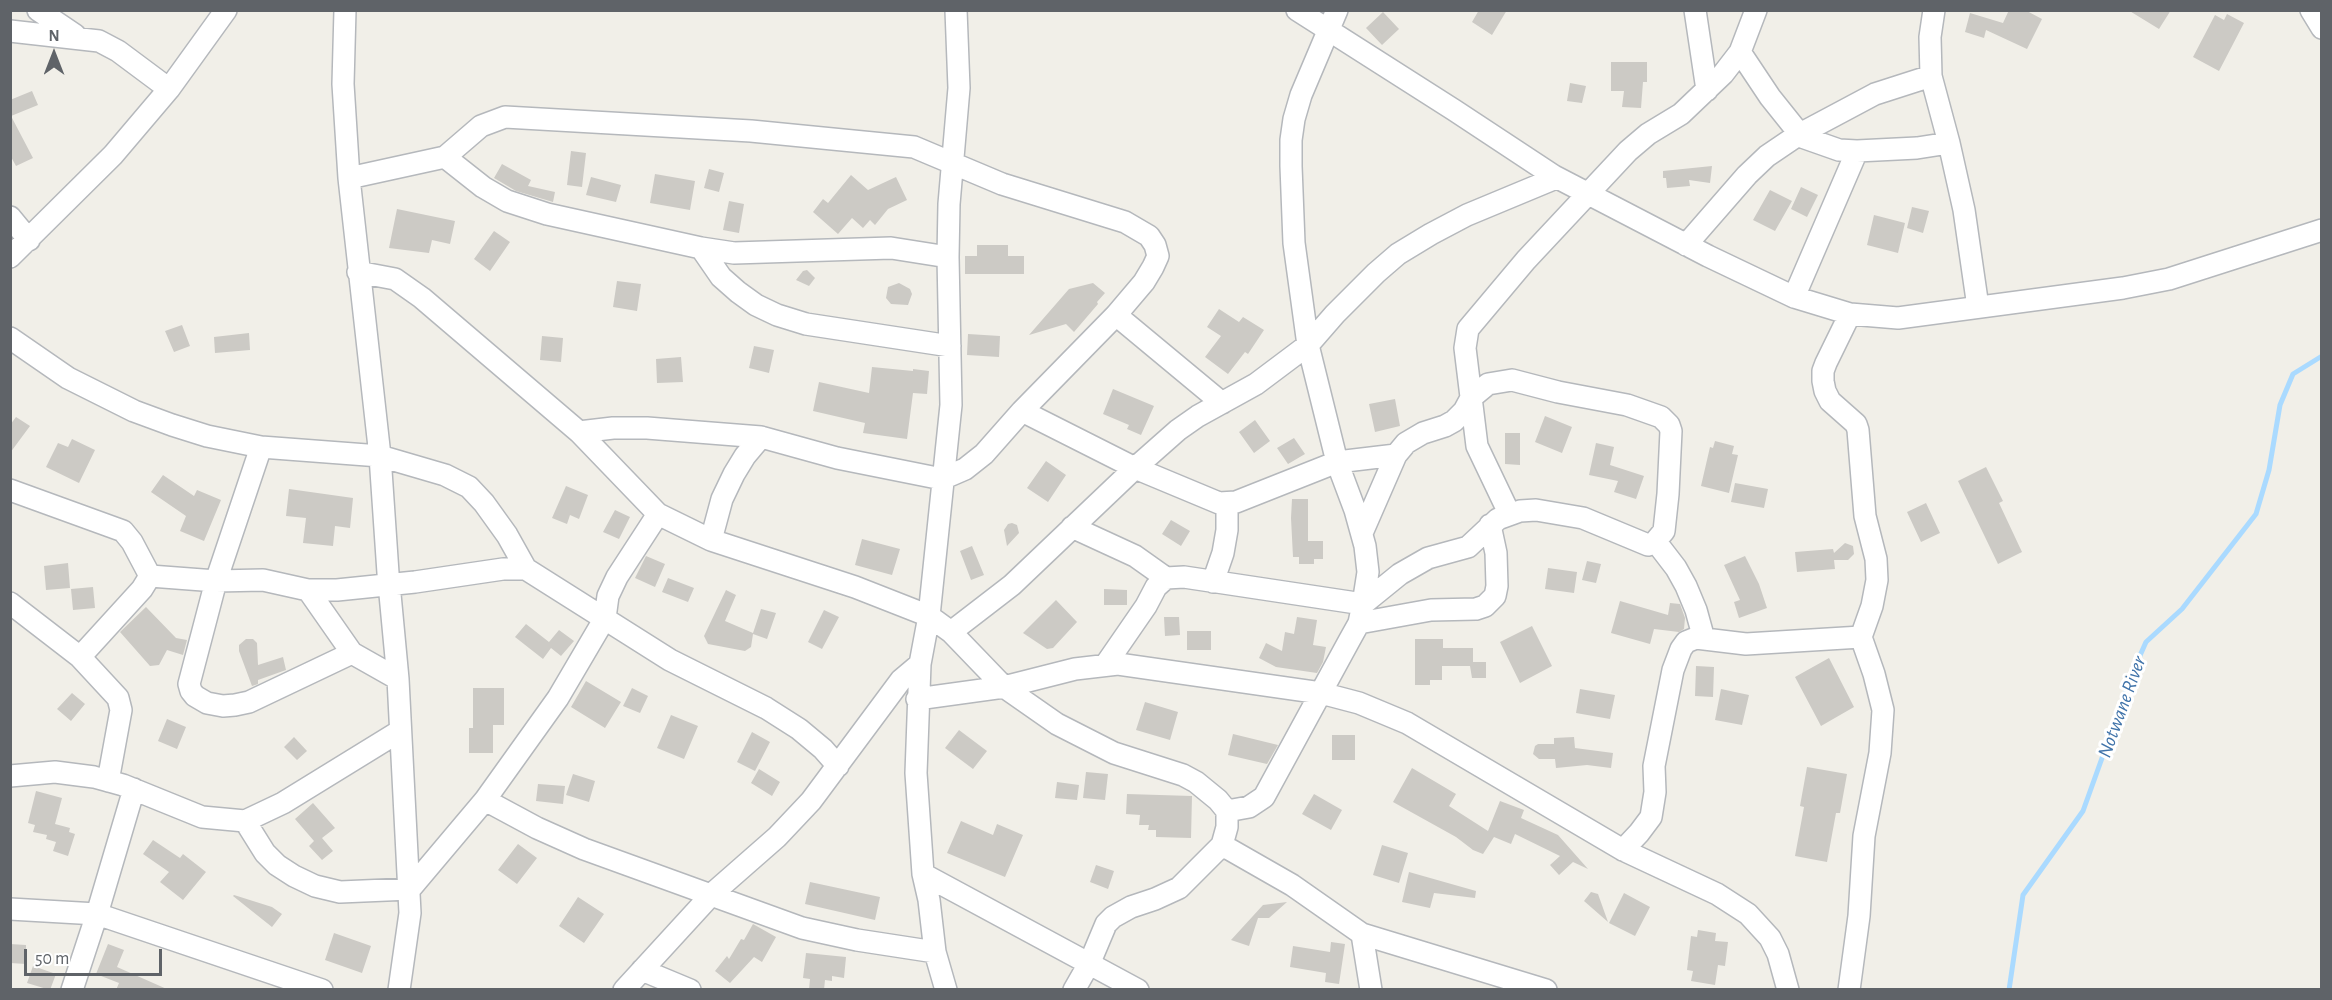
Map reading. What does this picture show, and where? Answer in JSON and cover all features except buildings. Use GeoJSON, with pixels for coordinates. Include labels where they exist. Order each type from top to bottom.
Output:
{"type":"FeatureCollection","features":[{"type":"Feature","properties":{"kind":"street"},"geometry":{"type":"LineString","coordinates":[[38,10],[80,38]]}},
{"type":"Feature","properties":{"kind":"street"},"geometry":{"type":"LineString","coordinates":[[10,257],[113,155],[169,89],[226,10]]}},
{"type":"Feature","properties":{"kind":"street"},"geometry":{"type":"LineString","coordinates":[[345,10],[343,84],[349,178],[380,456],[398,679],[410,889],[410,913],[399,990]]}},
{"type":"Feature","properties":{"kind":"street"},"geometry":{"type":"LineString","coordinates":[[946,990],[935,952],[929,900],[923,874],[916,773],[920,664],[929,616],[951,405],[948,257],[949,204],[959,88],[956,10]]}},
{"type":"Feature","properties":{"kind":"street"},"geometry":{"type":"LineString","coordinates":[[1297,10],[1556,178],[1794,297],[1850,314],[1898,318],[2072,296],[2169,279],[2322,230]]}},
{"type":"Feature","properties":{"kind":"street"},"geometry":{"type":"LineString","coordinates":[[1227,811],[1249,807],[1264,797],[1321,693],[1361,613],[1368,572],[1362,533],[1337,462],[1308,345],[1294,243],[1291,140],[1294,119],[1301,95],[1336,10]]}},
{"type":"Feature","properties":{"kind":"street"},"geometry":{"type":"LineString","coordinates":[[1695,10],[1707,90]]}},
{"type":"Feature","properties":{"kind":"street"},"geometry":{"type":"LineString","coordinates":[[1509,513],[1477,446],[1465,348],[1468,328],[1526,260],[1628,151],[1648,134],[1681,114],[1707,90],[1740,52],[1756,10]]}},
{"type":"Feature","properties":{"kind":"street"},"geometry":{"type":"LineString","coordinates":[[1934,10],[1930,37],[1931,76],[1964,210],[1978,307]]}},
{"type":"Feature","properties":{"kind":"street"},"geometry":{"type":"LineString","coordinates":[[2311,10],[2322,28]]}},
{"type":"Feature","properties":{"kind":"street"},"geometry":{"type":"LineString","coordinates":[[10,31],[99,41],[118,51],[169,89]]}},
{"type":"Feature","properties":{"kind":"street"},"geometry":{"type":"LineString","coordinates":[[1740,52],[1798,135],[1823,146],[1857,152],[1917,148],[1949,143]]}},
{"type":"Feature","properties":{"kind":"street"},"geometry":{"type":"LineString","coordinates":[[1686,245],[1747,175],[1767,156],[1798,135],[1875,94],[1931,76]]}},
{"type":"Feature","properties":{"kind":"street"},"geometry":{"type":"LineString","coordinates":[[349,178],[445,157],[481,126],[505,117],[751,131],[895,144],[923,150],[1002,184],[1125,222],[1149,237],[1155,245],[1158,256],[1153,267],[1144,282],[1116,315],[1022,411],[984,454],[965,469],[942,479],[837,458],[760,437],[647,428],[613,428],[579,432]]}},
{"type":"Feature","properties":{"kind":"street"},"geometry":{"type":"LineString","coordinates":[[1794,297],[1857,152]]}},
{"type":"Feature","properties":{"kind":"street"},"geometry":{"type":"LineString","coordinates":[[445,157],[483,187],[507,201],[547,214],[701,248],[734,253],[891,248],[948,257]]}},
{"type":"Feature","properties":{"kind":"street"},"geometry":{"type":"LineString","coordinates":[[951,632],[1012,585],[1135,468],[1185,425],[1256,384],[1308,345],[1335,314],[1398,254],[1467,215],[1556,178]]}},
{"type":"Feature","properties":{"kind":"street"},"geometry":{"type":"LineString","coordinates":[[10,217],[29,240]]}},
{"type":"Feature","properties":{"kind":"street"},"geometry":{"type":"LineString","coordinates":[[701,248],[721,277],[738,292],[756,305],[777,315],[806,324],[950,346]]}},
{"type":"Feature","properties":{"kind":"street"},"geometry":{"type":"LineString","coordinates":[[358,272],[395,279],[413,292],[579,432],[658,514],[711,540],[855,587],[929,616],[951,632],[1004,687],[1058,724],[1114,753],[1183,775],[1196,782],[1227,811],[1227,827],[1222,845],[1179,888],[1155,900],[1131,907],[1113,917],[1106,924],[1090,962],[1074,990]]}},
{"type":"Feature","properties":{"kind":"street"},"geometry":{"type":"LineString","coordinates":[[1846,985],[1859,916],[1864,836],[1882,733],[1883,711],[1874,674],[1861,637],[1872,606],[1877,580],[1876,559],[1865,516],[1860,442],[1856,424],[1830,401],[1823,381],[1823,371],[1850,314]]}},
{"type":"Feature","properties":{"kind":"street"},"geometry":{"type":"LineString","coordinates":[[1116,315],[1222,403]]}},
{"type":"Feature","properties":{"kind":"street"},"geometry":{"type":"LineString","coordinates":[[10,338],[68,378],[134,411],[207,436],[261,447],[380,456],[445,476],[469,487],[484,503],[507,535],[526,569],[670,660],[783,718],[823,749],[838,766]]}},
{"type":"Feature","properties":{"kind":"street"},"geometry":{"type":"LineString","coordinates":[[1361,613],[1400,574],[1428,558],[1468,547],[1490,525],[1509,513],[1536,510],[1566,514],[1583,518],[1648,545],[1656,542],[1664,531],[1670,462],[1671,431],[1669,425],[1661,417],[1627,405],[1558,392],[1512,380],[1488,384],[1471,398],[1464,411],[1454,421],[1412,438],[1396,455],[1362,533]]}},
{"type":"Feature","properties":{"kind":"street"},"geometry":{"type":"LineString","coordinates":[[1022,411],[1135,468],[1219,503],[1227,504],[1337,462],[1396,455]]}},
{"type":"Feature","properties":{"kind":"street"},"geometry":{"type":"LineString","coordinates":[[711,540],[722,499],[734,474],[760,437]]}},
{"type":"Feature","properties":{"kind":"street"},"geometry":{"type":"LineString","coordinates":[[261,447],[216,581],[189,684],[195,696],[207,703],[223,706],[249,702],[352,654]]}},
{"type":"Feature","properties":{"kind":"street"},"geometry":{"type":"LineString","coordinates":[[10,490],[123,531],[132,542],[150,576]]}},
{"type":"Feature","properties":{"kind":"street"},"geometry":{"type":"LineString","coordinates":[[1213,582],[1223,553],[1227,530],[1227,504]]}},
{"type":"Feature","properties":{"kind":"street"},"geometry":{"type":"LineString","coordinates":[[245,821],[265,853],[277,865],[315,886],[340,892],[410,889],[485,800],[558,698],[605,618],[612,586],[658,514]]}},
{"type":"Feature","properties":{"kind":"street"},"geometry":{"type":"LineString","coordinates":[[1106,664],[1146,606],[1156,587],[1167,578],[1184,577],[1213,582],[1361,613],[1476,609],[1485,606],[1495,596],[1497,586],[1496,553],[1490,525]]}},
{"type":"Feature","properties":{"kind":"street"},"geometry":{"type":"LineString","coordinates":[[1072,527],[1135,556],[1167,578]]}},
{"type":"Feature","properties":{"kind":"street"},"geometry":{"type":"LineString","coordinates":[[1656,542],[1676,567],[1686,586],[1704,639]]}},
{"type":"Feature","properties":{"kind":"street"},"geometry":{"type":"LineString","coordinates":[[150,576],[216,581],[263,580],[308,590],[337,590],[434,581],[503,569],[526,569]]}},
{"type":"Feature","properties":{"kind":"street"},"geometry":{"type":"LineString","coordinates":[[80,657],[142,589],[150,576]]}},
{"type":"Feature","properties":{"kind":"street"},"geometry":{"type":"LineString","coordinates":[[308,590],[352,654],[398,679]]}},
{"type":"Feature","properties":{"kind":"street"},"geometry":{"type":"LineString","coordinates":[[10,603],[80,657],[118,698],[121,710],[108,781]]}},
{"type":"Feature","properties":{"kind":"street"},"geometry":{"type":"LineString","coordinates":[[1623,850],[1651,817],[1655,792],[1654,766],[1673,670],[1681,649],[1691,639],[1746,644],[1861,637]]}},
{"type":"Feature","properties":{"kind":"street"},"geometry":{"type":"LineString","coordinates":[[624,990],[712,894],[777,837],[811,801],[901,680],[920,664]]}},
{"type":"Feature","properties":{"kind":"street"},"geometry":{"type":"LineString","coordinates":[[917,699],[1004,687],[1106,664],[1118,664],[1321,693],[1359,703],[1407,723],[1623,850],[1717,894],[1748,914],[1770,938],[1779,954],[1788,990]]}},
{"type":"Feature","properties":{"kind":"street"},"geometry":{"type":"LineString","coordinates":[[10,777],[55,772],[94,777],[134,789],[202,817],[245,821],[283,803],[400,731]]}},
{"type":"Feature","properties":{"kind":"street"},"geometry":{"type":"LineString","coordinates":[[72,990],[134,789]]}},
{"type":"Feature","properties":{"kind":"street"},"geometry":{"type":"LineString","coordinates":[[485,800],[537,828],[584,849],[802,928],[857,940],[935,952]]}},
{"type":"Feature","properties":{"kind":"street"},"geometry":{"type":"LineString","coordinates":[[1222,845],[1292,885],[1362,934],[1546,990]]}},
{"type":"Feature","properties":{"kind":"street"},"geometry":{"type":"LineString","coordinates":[[923,874],[1090,962],[1138,990]]}},
{"type":"Feature","properties":{"kind":"street"},"geometry":{"type":"LineString","coordinates":[[10,909],[97,914],[322,990]]}},
{"type":"Feature","properties":{"kind":"street"},"geometry":{"type":"LineString","coordinates":[[1362,934],[1371,990]]}},
{"type":"Feature","properties":{"kind":"street"},"geometry":{"type":"LineString","coordinates":[[642,970],[690,990]]}},
{"type":"Feature","properties":{"kind":"waterway","name":"Notwane River"},"geometry":{"type":"LineString","coordinates":[[2009,990],[2023,895],[2083,811],[2134,669],[2146,642],[2182,609],[2256,514],[2269,470],[2280,405],[2293,374],[2322,356]]}}]}
